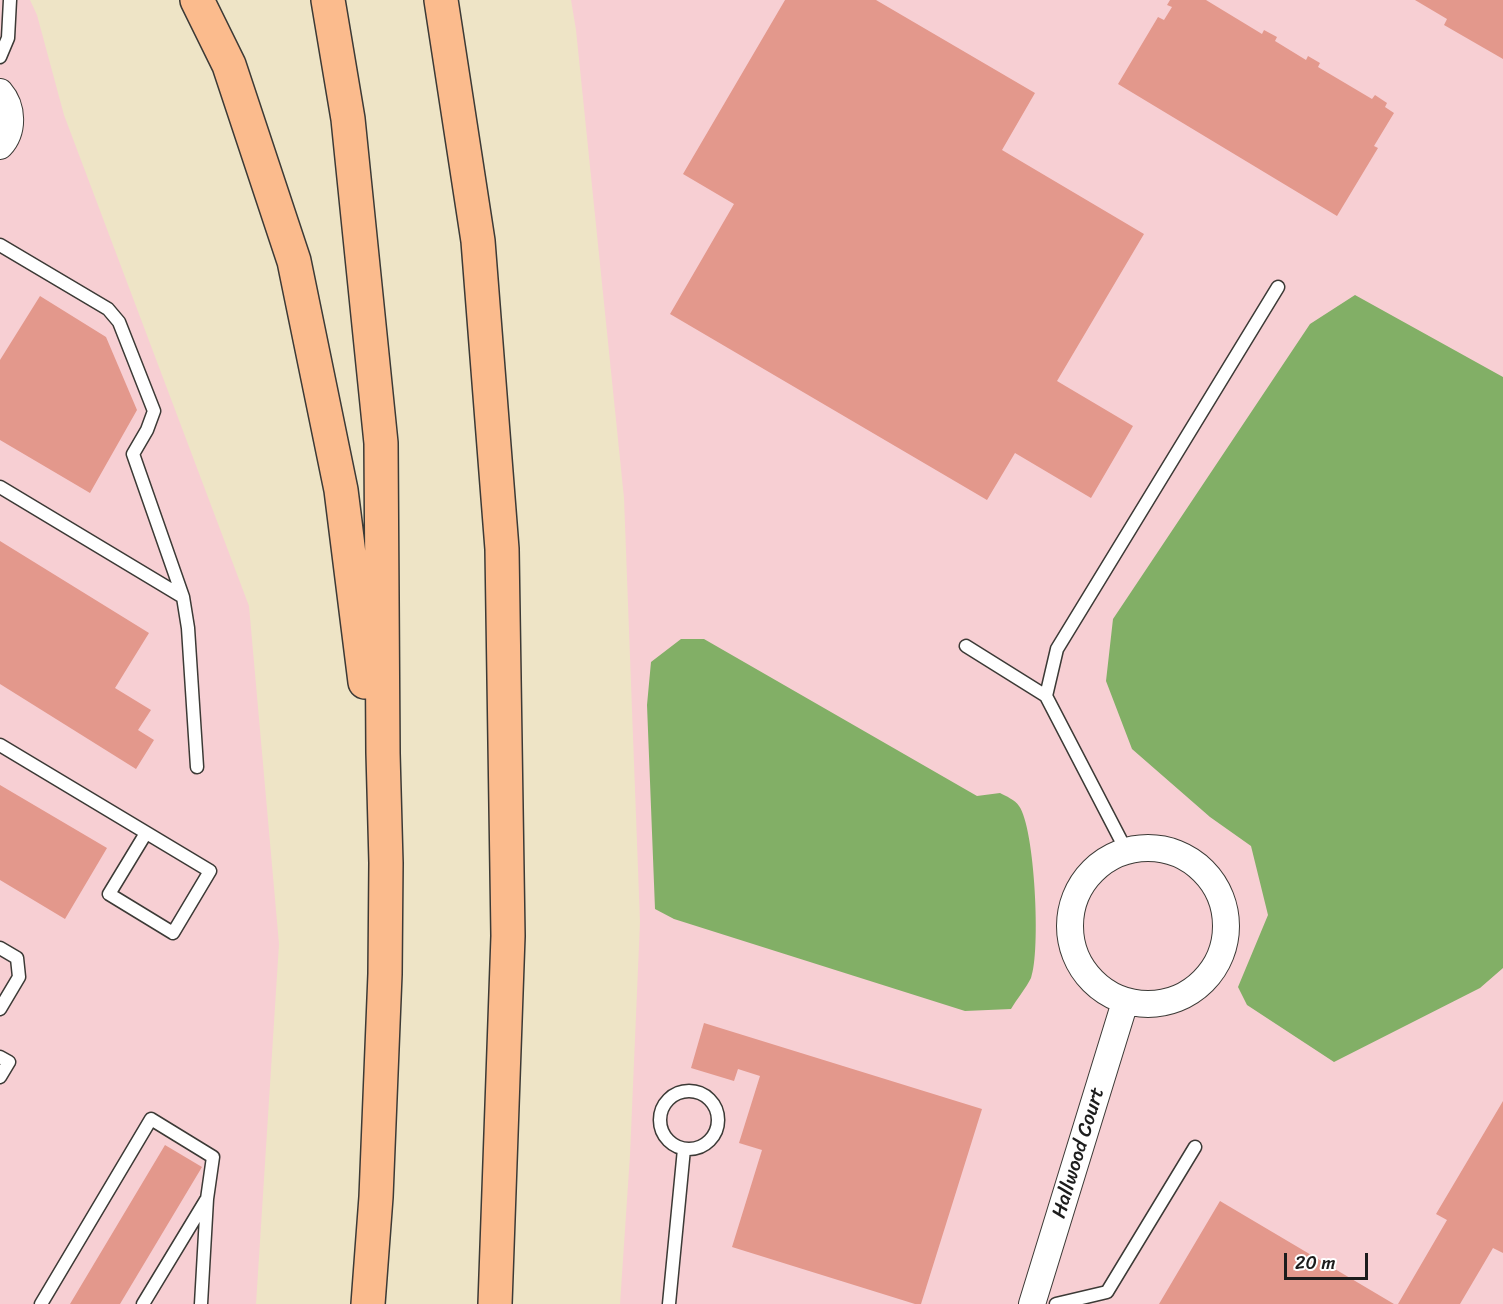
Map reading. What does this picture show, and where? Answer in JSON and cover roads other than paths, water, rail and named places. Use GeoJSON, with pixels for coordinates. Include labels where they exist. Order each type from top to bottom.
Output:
{"type":"FeatureCollection","features":[{"type":"Feature","properties":{"kind":"highway"},"geometry":{"type":"LineString","coordinates":[[196,0],[229,65],[294,261],[341,490],[370,721],[383,753]]}},
{"type":"Feature","properties":{"kind":"highway"},"geometry":{"type":"LineString","coordinates":[[328,0],[348,118],[381,443],[386,863],[385,974],[376,1197],[368,1304]]}},
{"type":"Feature","properties":{"kind":"highway"},"geometry":{"type":"LineString","coordinates":[[441,0],[478,241],[502,549],[508,936],[495,1304]]}},
{"type":"Feature","properties":{"kind":"street"},"geometry":{"type":"LineString","coordinates":[[0,92],[9,109],[10,125],[5,141],[0,146]]}},
{"type":"Feature","properties":{"kind":"street"},"geometry":{"type":"LineString","coordinates":[[1140,848],[1171,851],[1198,865],[1218,889],[1227,919],[1224,949],[1210,977],[1186,996],[1156,1005],[1125,1002],[1098,987],[1078,963],[1069,934],[1072,904],[1086,876],[1110,856],[1140,848]]}},
{"type":"Feature","properties":{"kind":"street","name":"Hallwood Court"},"geometry":{"type":"LineString","coordinates":[[1032,1304],[1125,1002]]}},
{"type":"Feature","properties":{"kind":"lane"},"geometry":{"type":"LineString","coordinates":[[0,57],[8,38],[10,0]]}},
{"type":"Feature","properties":{"kind":"lane"},"geometry":{"type":"LineString","coordinates":[[0,245],[108,309],[119,322],[154,411],[147,430],[133,454],[183,597],[188,628],[197,767]]}},
{"type":"Feature","properties":{"kind":"lane"},"geometry":{"type":"LineString","coordinates":[[1046,696],[1058,649],[1278,286]]}},
{"type":"Feature","properties":{"kind":"lane"},"geometry":{"type":"LineString","coordinates":[[0,487],[183,597]]}},
{"type":"Feature","properties":{"kind":"lane"},"geometry":{"type":"LineString","coordinates":[[966,646],[1046,696],[1127,852]]}},
{"type":"Feature","properties":{"kind":"lane"},"geometry":{"type":"LineString","coordinates":[[0,745],[210,871],[173,933],[109,894],[146,833]]}},
{"type":"Feature","properties":{"kind":"lane"},"geometry":{"type":"LineString","coordinates":[[0,948],[17,958],[19,977],[0,1009]]}},
{"type":"Feature","properties":{"kind":"lane"},"geometry":{"type":"LineString","coordinates":[[0,1057],[9,1062],[0,1077]]}},
{"type":"Feature","properties":{"kind":"lane"},"geometry":{"type":"LineString","coordinates":[[680,1092],[695,1092],[702,1094],[714,1104],[717,1110],[718,1125],[716,1133],[706,1145],[691,1150],[684,1149],[676,1147],[665,1137],[660,1114],[667,1101],[673,1096],[680,1092]]}},
{"type":"Feature","properties":{"kind":"lane"},"geometry":{"type":"LineString","coordinates":[[41,1304],[151,1119],[213,1157],[207,1198],[201,1304]]}},
{"type":"Feature","properties":{"kind":"lane"},"geometry":{"type":"LineString","coordinates":[[1056,1304],[1107,1292],[1195,1147]]}},
{"type":"Feature","properties":{"kind":"lane"},"geometry":{"type":"LineString","coordinates":[[669,1304],[684,1149]]}},
{"type":"Feature","properties":{"kind":"lane"},"geometry":{"type":"LineString","coordinates":[[143,1304],[207,1198]]}}]}
